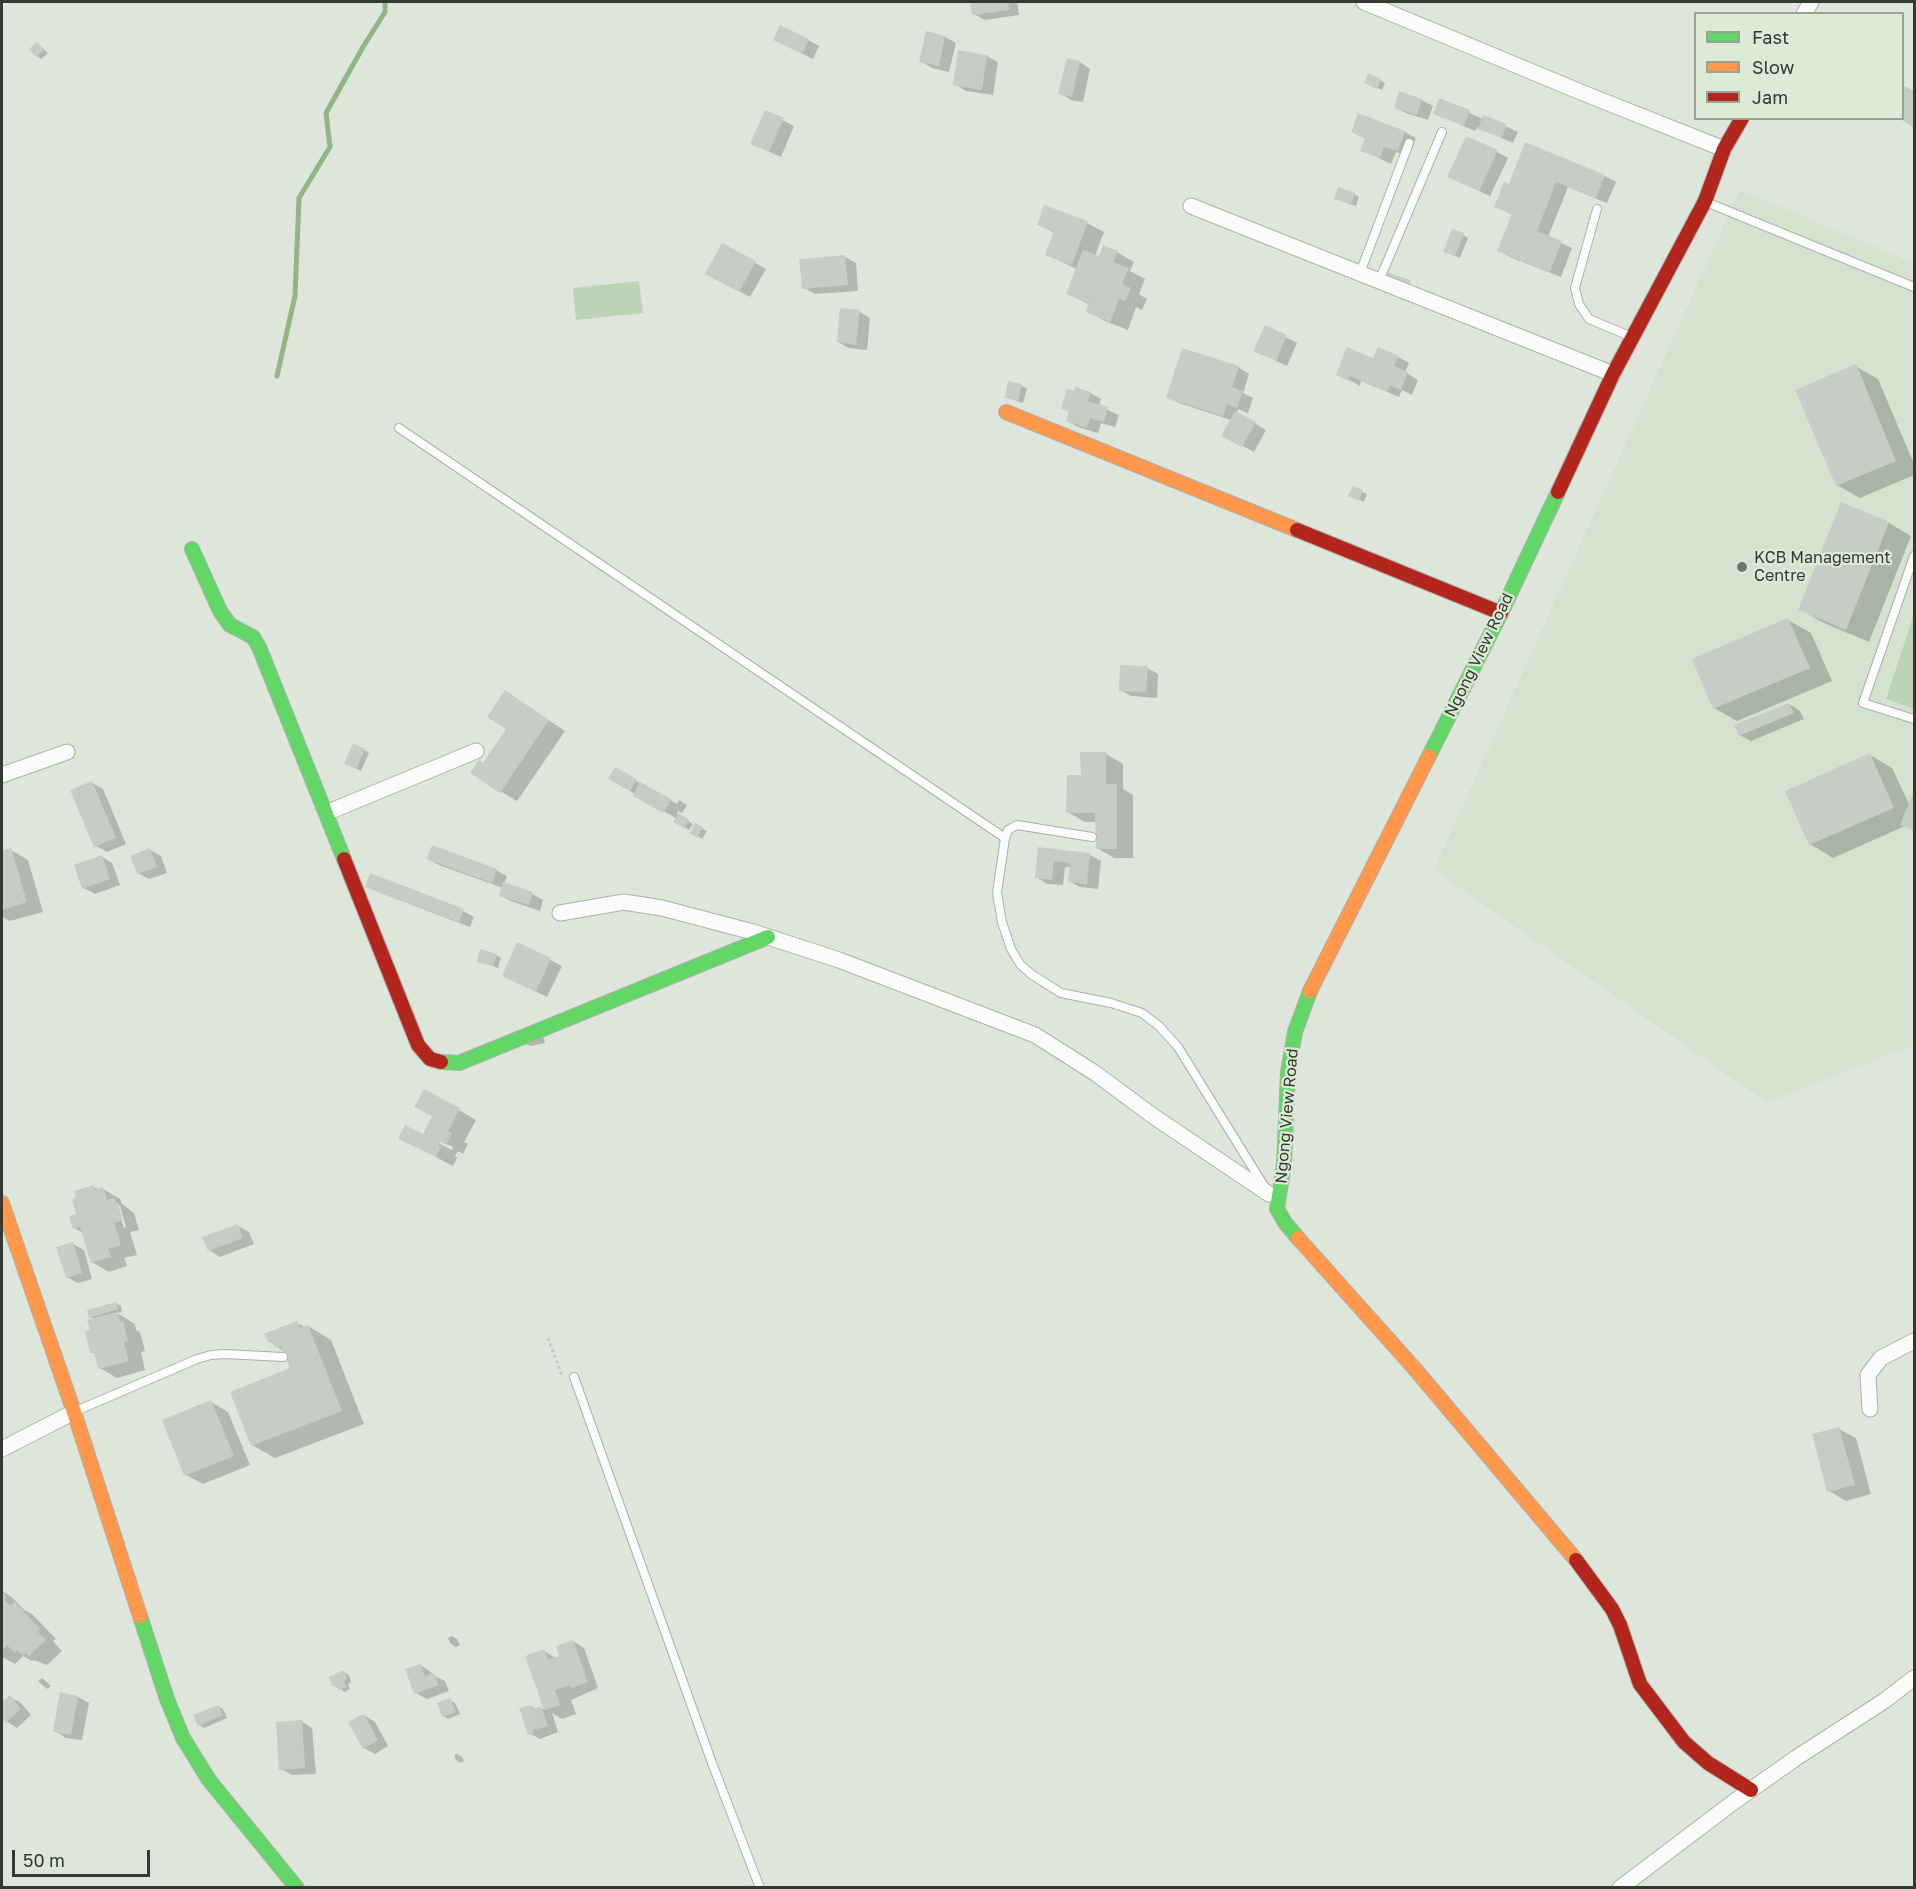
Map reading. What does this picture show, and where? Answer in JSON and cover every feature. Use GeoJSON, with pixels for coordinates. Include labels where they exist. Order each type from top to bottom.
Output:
{"type":"FeatureCollection","features":[{"type":"Feature","properties":{"kind":"street"},"geometry":{"type":"LineString","coordinates":[[1364,2],[1582,93],[1724,149]]}},
{"type":"Feature","properties":{"kind":"street","name":"Ngong View Road"},"geometry":{"type":"LineString","coordinates":[[1277,1209],[1284,1164],[1288,1072],[1295,1032],[1308,995],[1501,613],[1613,374],[1705,201],[1724,149],[1741,120]]}},
{"type":"Feature","properties":{"kind":"street"},"geometry":{"type":"LineString","coordinates":[[1191,206],[1613,374]]}},
{"type":"Feature","properties":{"kind":"street"},"geometry":{"type":"LineString","coordinates":[[1006,412],[1501,613]]}},
{"type":"Feature","properties":{"kind":"street"},"geometry":{"type":"LineString","coordinates":[[192,549],[220,611],[230,625],[252,638],[259,647],[418,1045],[430,1059],[459,1063],[768,937]]}},
{"type":"Feature","properties":{"kind":"street"},"geometry":{"type":"LineString","coordinates":[[326,813],[476,751]]}},
{"type":"Feature","properties":{"kind":"street"},"geometry":{"type":"LineString","coordinates":[[2,775],[67,752]]}},
{"type":"Feature","properties":{"kind":"street"},"geometry":{"type":"LineString","coordinates":[[560,913],[624,902],[662,908],[768,937],[839,960],[1035,1035],[1095,1073],[1153,1116],[1269,1194]]}},
{"type":"Feature","properties":{"kind":"street"},"geometry":{"type":"LineString","coordinates":[[2,1203],[183,1738],[209,1780],[297,1887]]}},
{"type":"Feature","properties":{"kind":"street"},"geometry":{"type":"LineString","coordinates":[[1277,1209],[1286,1224],[1392,1343],[1510,1484],[1568,1549],[1612,1610],[1620,1625],[1640,1684],[1683,1742],[1708,1763],[1751,1790]]}},
{"type":"Feature","properties":{"kind":"street"},"geometry":{"type":"LineString","coordinates":[[1870,1409],[1868,1376],[1881,1358],[1914,1341]]}},
{"type":"Feature","properties":{"kind":"street"},"geometry":{"type":"LineString","coordinates":[[2,1449],[74,1412]]}},
{"type":"Feature","properties":{"kind":"street"},"geometry":{"type":"LineString","coordinates":[[1620,1887],[1751,1790],[1884,1701],[1914,1678]]}},
{"type":"Feature","properties":{"kind":"lane"},"geometry":{"type":"LineString","coordinates":[[1379,281],[1442,132]]}},
{"type":"Feature","properties":{"kind":"lane"},"geometry":{"type":"LineString","coordinates":[[1360,273],[1409,142]]}},
{"type":"Feature","properties":{"kind":"lane"},"geometry":{"type":"LineString","coordinates":[[1705,201],[1914,287]]}},
{"type":"Feature","properties":{"kind":"lane"},"geometry":{"type":"LineString","coordinates":[[1597,209],[1575,288],[1579,304],[1589,319],[1632,337]]}},
{"type":"Feature","properties":{"kind":"lane"},"geometry":{"type":"LineString","coordinates":[[399,428],[1005,838]]}},
{"type":"Feature","properties":{"kind":"lane"},"geometry":{"type":"LineString","coordinates":[[1914,556],[1863,703],[1914,719]]}},
{"type":"Feature","properties":{"kind":"lane"},"geometry":{"type":"LineString","coordinates":[[1092,837],[1017,825],[1008,830],[997,893],[1008,940],[1020,963],[1031,974],[1061,993],[1110,1003],[1142,1013],[1159,1026],[1178,1047],[1247,1155],[1277,1209]]}},
{"type":"Feature","properties":{"kind":"lane"},"geometry":{"type":"LineString","coordinates":[[74,1412],[211,1355],[283,1357]]}},
{"type":"Feature","properties":{"kind":"lane"},"geometry":{"type":"LineString","coordinates":[[574,1377],[708,1752],[760,1887]]}},
{"type":"Feature","properties":{"kind":"shaded area","name":"KCB Management Centre"},"geometry":{"type":"Polygon","coordinates":[[[1740,190],[1914,263],[1914,1045],[1767,1103],[1434,870],[1740,190]]]}},
{"type":"Feature","properties":{"kind":"shaded area"},"geometry":{"type":"Polygon","coordinates":[[[639,281],[643,313],[576,320],[573,288],[639,281]]]}},
{"type":"Feature","properties":{"kind":"shaded area"},"geometry":{"type":"Polygon","coordinates":[[[1914,614],[1914,709],[1886,699],[1914,614]]]}},
{"type":"Feature","properties":{"kind":"building"},"geometry":{"type":"Polygon","coordinates":[[[970,2],[1008,2],[1009,10],[972,15],[970,2]]]}},
{"type":"Feature","properties":{"kind":"building"},"geometry":{"type":"Polygon","coordinates":[[[780,25],[809,39],[802,54],[773,40],[780,25]]]}},
{"type":"Feature","properties":{"kind":"building"},"geometry":{"type":"Polygon","coordinates":[[[926,31],[945,36],[939,66],[919,62],[926,31]]]}},
{"type":"Feature","properties":{"kind":"building"},"geometry":{"type":"Polygon","coordinates":[[[37,42],[44,50],[36,57],[29,49],[37,42]]]}},
{"type":"Feature","properties":{"kind":"building"},"geometry":{"type":"Polygon","coordinates":[[[958,50],[987,55],[982,90],[953,85],[958,50]]]}},
{"type":"Feature","properties":{"kind":"building"},"geometry":{"type":"Polygon","coordinates":[[[1067,58],[1080,61],[1072,97],[1058,94],[1067,58]]]}},
{"type":"Feature","properties":{"kind":"building"},"geometry":{"type":"Polygon","coordinates":[[[1368,73],[1381,79],[1377,89],[1364,83],[1368,73]]]}},
{"type":"Feature","properties":{"kind":"building"},"geometry":{"type":"Polygon","coordinates":[[[1904,86],[1914,91],[1914,126],[1902,120],[1904,120],[1904,86]]]}},
{"type":"Feature","properties":{"kind":"building"},"geometry":{"type":"Polygon","coordinates":[[[1399,91],[1422,99],[1417,115],[1394,108],[1399,91]]]}},
{"type":"Feature","properties":{"kind":"building"},"geometry":{"type":"Polygon","coordinates":[[[1439,98],[1470,110],[1464,126],[1433,114],[1439,98]]]}},
{"type":"Feature","properties":{"kind":"building"},"geometry":{"type":"Polygon","coordinates":[[[765,110],[784,118],[769,152],[750,144],[765,110]]]}},
{"type":"Feature","properties":{"kind":"building"},"geometry":{"type":"Polygon","coordinates":[[[1358,113],[1405,131],[1398,151],[1384,147],[1380,158],[1360,151],[1365,138],[1351,132],[1358,113]]]}},
{"type":"Feature","properties":{"kind":"building"},"geometry":{"type":"Polygon","coordinates":[[[1483,115],[1507,124],[1502,138],[1478,129],[1483,115]]]}},
{"type":"Feature","properties":{"kind":"building"},"geometry":{"type":"Polygon","coordinates":[[[1466,136],[1498,150],[1479,191],[1447,177],[1466,136]]]}},
{"type":"Feature","properties":{"kind":"building"},"geometry":{"type":"Polygon","coordinates":[[[1525,142],[1605,175],[1596,198],[1556,182],[1537,231],[1562,241],[1550,272],[1497,251],[1512,214],[1494,207],[1504,182],[1509,184],[1525,142]]]}},
{"type":"Feature","properties":{"kind":"building"},"geometry":{"type":"Polygon","coordinates":[[[1338,187],[1355,193],[1351,204],[1334,199],[1338,187]]]}},
{"type":"Feature","properties":{"kind":"building"},"geometry":{"type":"Polygon","coordinates":[[[1044,205],[1088,221],[1072,265],[1045,255],[1054,231],[1037,225],[1044,205]]]}},
{"type":"Feature","properties":{"kind":"building"},"geometry":{"type":"Polygon","coordinates":[[[1452,229],[1464,233],[1455,256],[1443,252],[1452,229]]]}},
{"type":"Feature","properties":{"kind":"building"},"geometry":{"type":"Polygon","coordinates":[[[722,243],[756,261],[739,292],[705,274],[722,243]]]}},
{"type":"Feature","properties":{"kind":"building"},"geometry":{"type":"Polygon","coordinates":[[[1103,245],[1118,251],[1113,262],[1129,268],[1122,284],[1131,288],[1125,301],[1119,299],[1110,322],[1086,312],[1089,303],[1066,294],[1083,250],[1099,256],[1103,245]]]}},
{"type":"Feature","properties":{"kind":"building"},"geometry":{"type":"Polygon","coordinates":[[[845,255],[848,285],[802,289],[799,259],[845,255]]]}},
{"type":"Feature","properties":{"kind":"building"},"geometry":{"type":"Polygon","coordinates":[[[1386,272],[1411,280],[1408,289],[1383,281],[1386,272]]]}},
{"type":"Feature","properties":{"kind":"building"},"geometry":{"type":"Polygon","coordinates":[[[840,308],[860,310],[856,345],[837,342],[840,308]]]}},
{"type":"Feature","properties":{"kind":"building"},"geometry":{"type":"Polygon","coordinates":[[[1265,325],[1287,335],[1276,361],[1253,351],[1265,325]]]}},
{"type":"Feature","properties":{"kind":"building"},"geometry":{"type":"Polygon","coordinates":[[[1347,347],[1373,358],[1378,347],[1399,356],[1394,366],[1408,372],[1401,390],[1390,385],[1387,392],[1350,376],[1348,381],[1336,375],[1347,347]]]}},
{"type":"Feature","properties":{"kind":"building"},"geometry":{"type":"Polygon","coordinates":[[[1182,348],[1239,366],[1232,387],[1243,391],[1237,408],[1227,404],[1223,416],[1166,398],[1182,348]]]}},
{"type":"Feature","properties":{"kind":"building"},"geometry":{"type":"Polygon","coordinates":[[[1856,364],[1896,461],[1836,486],[1795,390],[1856,364]]]}},
{"type":"Feature","properties":{"kind":"building"},"geometry":{"type":"Polygon","coordinates":[[[1008,381],[1022,384],[1018,401],[1005,398],[1008,381]]]}},
{"type":"Feature","properties":{"kind":"building"},"geometry":{"type":"Polygon","coordinates":[[[1075,387],[1091,392],[1088,401],[1108,407],[1104,422],[1090,418],[1087,428],[1066,421],[1069,411],[1061,409],[1067,389],[1074,391],[1075,387]]]}},
{"type":"Feature","properties":{"kind":"building"},"geometry":{"type":"Polygon","coordinates":[[[1235,411],[1256,422],[1242,447],[1221,436],[1235,411]]]}},
{"type":"Feature","properties":{"kind":"building"},"geometry":{"type":"Polygon","coordinates":[[[1353,486],[1363,490],[1359,501],[1348,496],[1353,486]]]}},
{"type":"Feature","properties":{"kind":"building"},"geometry":{"type":"Polygon","coordinates":[[[1841,502],[1889,522],[1846,630],[1798,610],[1841,502]]]}},
{"type":"Feature","properties":{"kind":"building"},"geometry":{"type":"Polygon","coordinates":[[[1788,618],[1810,668],[1713,709],[1692,659],[1788,618]]]}},
{"type":"Feature","properties":{"kind":"building"},"geometry":{"type":"Polygon","coordinates":[[[1120,665],[1148,666],[1146,692],[1119,691],[1120,665]]]}},
{"type":"Feature","properties":{"kind":"building"},"geometry":{"type":"Polygon","coordinates":[[[505,690],[549,720],[500,793],[470,773],[479,760],[483,763],[506,729],[487,717],[505,690]]]}},
{"type":"Feature","properties":{"kind":"building"},"geometry":{"type":"Polygon","coordinates":[[[1789,703],[1794,713],[1739,736],[1734,725],[1789,703]]]}},
{"type":"Feature","properties":{"kind":"building"},"geometry":{"type":"Polygon","coordinates":[[[353,743],[365,749],[356,769],[344,764],[353,743]]]}},
{"type":"Feature","properties":{"kind":"building"},"geometry":{"type":"Polygon","coordinates":[[[1080,752],[1106,752],[1106,784],[1117,784],[1117,849],[1096,849],[1095,813],[1066,813],[1067,775],[1081,775],[1080,752]]]}},
{"type":"Feature","properties":{"kind":"building"},"geometry":{"type":"Polygon","coordinates":[[[1870,753],[1894,808],[1809,845],[1785,791],[1870,753]]]}},
{"type":"Feature","properties":{"kind":"building"},"geometry":{"type":"Polygon","coordinates":[[[615,767],[637,779],[630,791],[608,779],[615,767]]]}},
{"type":"Feature","properties":{"kind":"building"},"geometry":{"type":"Polygon","coordinates":[[[92,781],[116,838],[94,847],[70,790],[92,781]]]}},
{"type":"Feature","properties":{"kind":"building"},"geometry":{"type":"Polygon","coordinates":[[[640,782],[671,799],[663,813],[633,796],[640,782]]]}},
{"type":"Feature","properties":{"kind":"building"},"geometry":{"type":"Polygon","coordinates":[[[1914,791],[1914,831],[1900,825],[1914,791]]]}},
{"type":"Feature","properties":{"kind":"building"},"geometry":{"type":"Polygon","coordinates":[[[679,813],[689,820],[684,828],[673,822],[679,813]]]}},
{"type":"Feature","properties":{"kind":"building"},"geometry":{"type":"Polygon","coordinates":[[[695,823],[703,827],[697,838],[690,833],[695,823]]]}},
{"type":"Feature","properties":{"kind":"building"},"geometry":{"type":"Polygon","coordinates":[[[432,845],[497,869],[492,883],[427,859],[432,845]]]}},
{"type":"Feature","properties":{"kind":"building"},"geometry":{"type":"Polygon","coordinates":[[[1038,847],[1090,853],[1087,884],[1068,882],[1070,863],[1054,861],[1052,880],[1035,878],[1038,847]]]}},
{"type":"Feature","properties":{"kind":"building"},"geometry":{"type":"Polygon","coordinates":[[[11,848],[27,902],[2,910],[2,851],[11,848]]]}},
{"type":"Feature","properties":{"kind":"building"},"geometry":{"type":"Polygon","coordinates":[[[150,848],[157,867],[137,874],[130,856],[150,848]]]}},
{"type":"Feature","properties":{"kind":"building"},"geometry":{"type":"Polygon","coordinates":[[[102,855],[110,879],[82,889],[74,865],[102,855]]]}},
{"type":"Feature","properties":{"kind":"building"},"geometry":{"type":"Polygon","coordinates":[[[370,873],[464,909],[459,922],[365,887],[370,873]]]}},
{"type":"Feature","properties":{"kind":"building"},"geometry":{"type":"Polygon","coordinates":[[[503,882],[533,892],[529,905],[499,896],[503,882]]]}},
{"type":"Feature","properties":{"kind":"building"},"geometry":{"type":"Polygon","coordinates":[[[517,942],[551,958],[536,992],[502,976],[517,942]]]}},
{"type":"Feature","properties":{"kind":"building"},"geometry":{"type":"Polygon","coordinates":[[[480,949],[497,954],[493,966],[477,962],[480,949]]]}},
{"type":"Feature","properties":{"kind":"building"},"geometry":{"type":"Polygon","coordinates":[[[424,1089],[460,1108],[448,1131],[452,1133],[446,1145],[440,1142],[441,1147],[436,1157],[398,1139],[405,1125],[423,1134],[432,1116],[414,1107],[424,1089]]]}},
{"type":"Feature","properties":{"kind":"building"},"geometry":{"type":"Polygon","coordinates":[[[94,1185],[95,1190],[103,1187],[107,1200],[114,1198],[123,1220],[114,1223],[121,1245],[108,1249],[111,1257],[91,1263],[80,1227],[73,1229],[69,1216],[76,1214],[72,1199],[76,1197],[74,1191],[94,1185]]]}},
{"type":"Feature","properties":{"kind":"building"},"geometry":{"type":"Polygon","coordinates":[[[238,1224],[243,1238],[208,1251],[202,1237],[238,1224]]]}},
{"type":"Feature","properties":{"kind":"building"},"geometry":{"type":"Polygon","coordinates":[[[73,1242],[82,1273],[66,1278],[56,1247],[73,1242]]]}},
{"type":"Feature","properties":{"kind":"building"},"geometry":{"type":"Polygon","coordinates":[[[116,1302],[118,1309],[89,1318],[87,1310],[116,1302]]]}},
{"type":"Feature","properties":{"kind":"building"},"geometry":{"type":"Polygon","coordinates":[[[118,1312],[128,1341],[124,1343],[129,1361],[98,1369],[94,1352],[90,1353],[85,1331],[90,1330],[87,1320],[118,1312]]]}},
{"type":"Feature","properties":{"kind":"building"},"geometry":{"type":"Polygon","coordinates":[[[297,1321],[300,1328],[308,1325],[342,1411],[251,1446],[230,1392],[290,1368],[281,1346],[275,1348],[272,1341],[268,1342],[264,1334],[297,1321]]]}},
{"type":"Feature","properties":{"kind":"building"},"geometry":{"type":"Polygon","coordinates":[[[211,1400],[234,1456],[184,1476],[162,1420],[211,1400]]]}},
{"type":"Feature","properties":{"kind":"building"},"geometry":{"type":"Polygon","coordinates":[[[1839,1427],[1855,1485],[1827,1492],[1812,1434],[1839,1427]]]}},
{"type":"Feature","properties":{"kind":"building"},"geometry":{"type":"Polygon","coordinates":[[[2,1592],[7,1598],[4,1600],[11,1606],[15,1602],[40,1629],[37,1631],[46,1640],[29,1656],[25,1652],[24,1656],[17,1650],[15,1653],[7,1645],[2,1651],[2,1592]]]}},
{"type":"Feature","properties":{"kind":"building"},"geometry":{"type":"Polygon","coordinates":[[[573,1640],[588,1682],[571,1688],[570,1685],[555,1690],[560,1705],[544,1710],[525,1656],[544,1649],[548,1660],[559,1656],[556,1646],[573,1640]]]}},
{"type":"Feature","properties":{"kind":"building"},"geometry":{"type":"Polygon","coordinates":[[[420,1664],[425,1676],[434,1673],[439,1685],[414,1694],[405,1669],[420,1664]]]}},
{"type":"Feature","properties":{"kind":"building"},"geometry":{"type":"Polygon","coordinates":[[[344,1670],[347,1679],[344,1681],[346,1687],[339,1690],[336,1685],[332,1686],[329,1677],[344,1670]]]}},
{"type":"Feature","properties":{"kind":"building"},"geometry":{"type":"Polygon","coordinates":[[[60,1692],[78,1696],[71,1735],[53,1732],[60,1692]]]}},
{"type":"Feature","properties":{"kind":"building"},"geometry":{"type":"Polygon","coordinates":[[[10,1695],[21,1709],[5,1723],[2,1718],[2,1702],[10,1695]]]}},
{"type":"Feature","properties":{"kind":"building"},"geometry":{"type":"Polygon","coordinates":[[[450,1698],[456,1712],[442,1717],[437,1703],[450,1698]]]}},
{"type":"Feature","properties":{"kind":"building"},"geometry":{"type":"Polygon","coordinates":[[[218,1705],[223,1715],[198,1726],[193,1715],[218,1705]]]}},
{"type":"Feature","properties":{"kind":"building"},"geometry":{"type":"Polygon","coordinates":[[[531,1705],[533,1709],[541,1706],[548,1726],[533,1730],[534,1733],[531,1735],[528,1734],[519,1708],[531,1705]]]}},
{"type":"Feature","properties":{"kind":"building"},"geometry":{"type":"Polygon","coordinates":[[[364,1714],[378,1740],[363,1749],[348,1722],[364,1714]]]}},
{"type":"Feature","properties":{"kind":"building"},"geometry":{"type":"Polygon","coordinates":[[[302,1720],[305,1768],[279,1770],[276,1722],[302,1720]]]}},
{"type":"Feature","properties":{"kind":"waterway"},"geometry":{"type":"LineString","coordinates":[[277,376],[295,296],[299,198],[330,147],[326,113],[385,12],[385,2]]}},
{"type":"Feature","properties":{"kind":"traffic: fast"},"geometry":{"type":"LineString","coordinates":[[1429,756],[1501,613],[1558,492]]}},
{"type":"Feature","properties":{"kind":"traffic: fast"},"geometry":{"type":"LineString","coordinates":[[192,549],[220,611],[230,625],[253,637],[259,647],[344,859]]}},
{"type":"Feature","properties":{"kind":"traffic: fast"},"geometry":{"type":"LineString","coordinates":[[441,1062],[459,1063],[768,937]]}},
{"type":"Feature","properties":{"kind":"traffic: fast"},"geometry":{"type":"LineString","coordinates":[[1298,1238],[1277,1209],[1284,1164],[1288,1072],[1295,1032],[1310,991]]}},
{"type":"Feature","properties":{"kind":"traffic: fast"},"geometry":{"type":"LineString","coordinates":[[140,1616],[167,1699],[183,1738],[209,1780],[297,1888]]}},
{"type":"Feature","properties":{"kind":"traffic: slow"},"geometry":{"type":"LineString","coordinates":[[1006,412],[1297,530]]}},
{"type":"Feature","properties":{"kind":"traffic: slow"},"geometry":{"type":"LineString","coordinates":[[1310,991],[1429,756]]}},
{"type":"Feature","properties":{"kind":"traffic: slow"},"geometry":{"type":"LineString","coordinates":[[2,1203],[74,1412],[140,1616]]}},
{"type":"Feature","properties":{"kind":"traffic: slow"},"geometry":{"type":"LineString","coordinates":[[1298,1238],[1415,1369],[1576,1560]]}},
{"type":"Feature","properties":{"kind":"traffic: jam"},"geometry":{"type":"LineString","coordinates":[[1558,492],[1613,374],[1705,201],[1724,149],[1741,120]]}},
{"type":"Feature","properties":{"kind":"traffic: jam"},"geometry":{"type":"LineString","coordinates":[[1297,530],[1501,613]]}},
{"type":"Feature","properties":{"kind":"traffic: jam"},"geometry":{"type":"LineString","coordinates":[[344,859],[418,1045],[430,1059],[441,1062]]}},
{"type":"Feature","properties":{"kind":"traffic: jam"},"geometry":{"type":"LineString","coordinates":[[1576,1560],[1612,1609],[1620,1625],[1640,1684],[1684,1742],[1708,1763],[1751,1790]]}},
{"type":"Feature","properties":{"kind":"place","name":"KCB Management Centre"},"geometry":{"type":"Point","coordinates":[1742,567]}}]}
